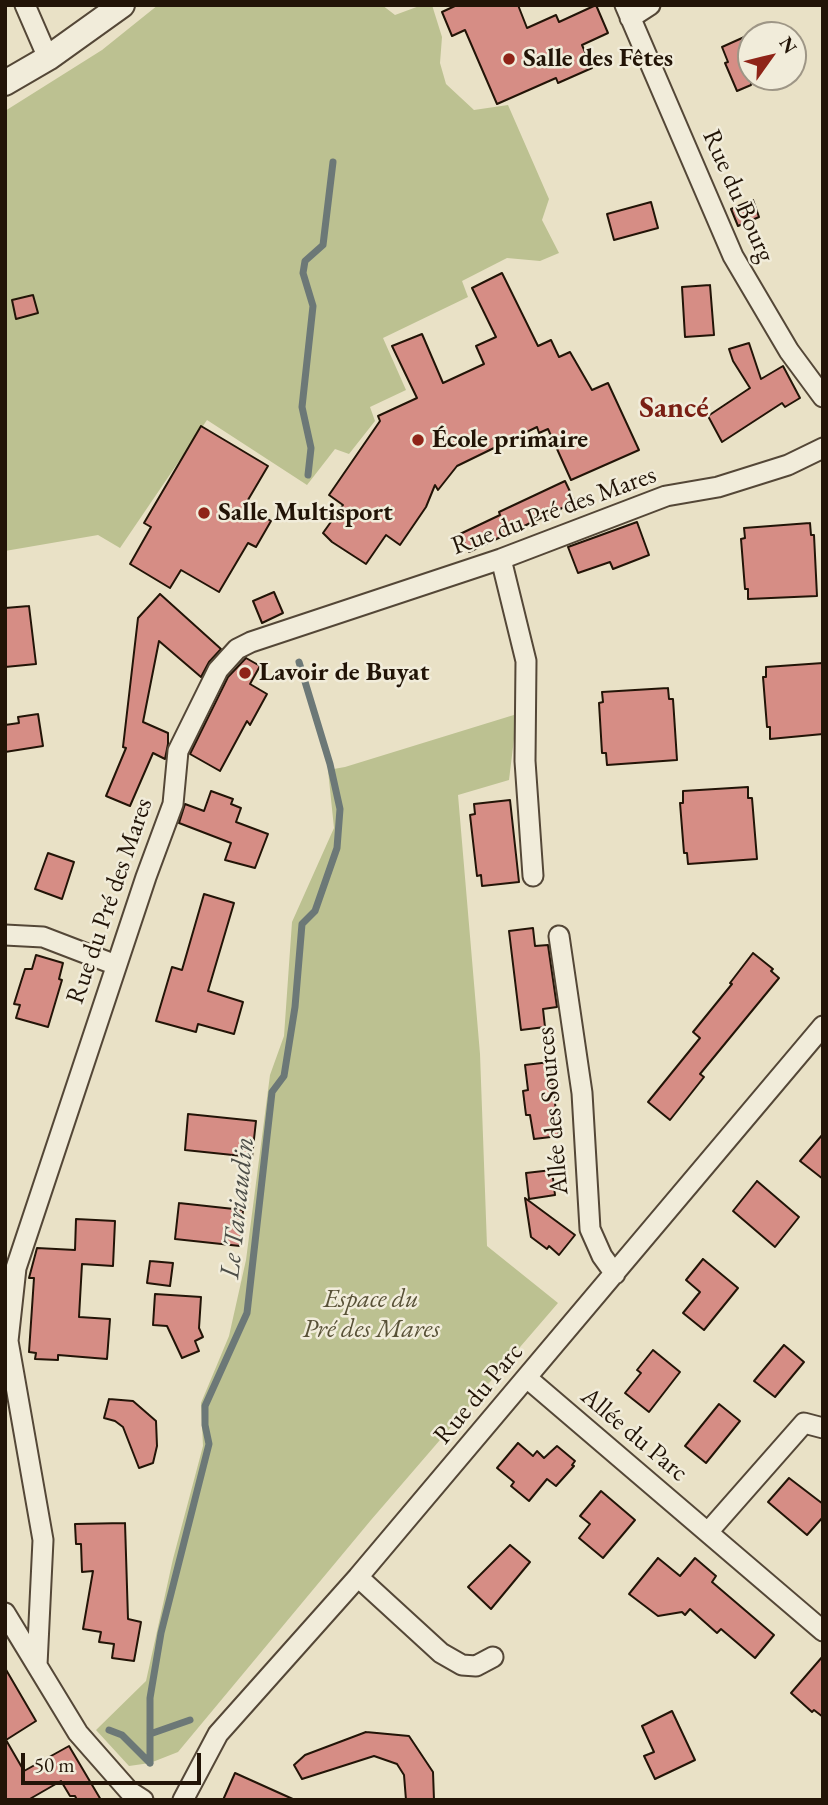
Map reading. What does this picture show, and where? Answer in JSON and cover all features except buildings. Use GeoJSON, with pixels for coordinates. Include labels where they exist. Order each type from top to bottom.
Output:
{"type":"FeatureCollection","features":[{"type":"Feature","properties":{"kind":"street"},"geometry":{"type":"LineString","coordinates":[[25,5],[48,58]]}},
{"type":"Feature","properties":{"kind":"street"},"geometry":{"type":"LineString","coordinates":[[5,83],[48,58],[122,5]]}},
{"type":"Feature","properties":{"kind":"street"},"geometry":{"type":"LineString","coordinates":[[627,11],[650,5]]}},
{"type":"Feature","properties":{"kind":"street","name":"Rue du Bourg"},"geometry":{"type":"LineString","coordinates":[[627,11],[733,256],[789,351],[823,397]]}},
{"type":"Feature","properties":{"kind":"street","name":"Rue du Pré des Mares"},"geometry":{"type":"LineString","coordinates":[[37,1665],[43,1540],[8,1341],[16,1269],[116,965],[173,804],[178,751],[218,670],[237,649],[251,642],[501,559],[666,496],[718,488],[788,465],[823,449]]}},
{"type":"Feature","properties":{"kind":"street"},"geometry":{"type":"LineString","coordinates":[[501,559],[527,661],[525,761],[533,876]]}},
{"type":"Feature","properties":{"kind":"street"},"geometry":{"type":"LineString","coordinates":[[5,935],[43,937],[116,965]]}},
{"type":"Feature","properties":{"kind":"street","name":"Allée des Sources"},"geometry":{"type":"LineString","coordinates":[[559,936],[582,1093],[590,1229],[602,1256],[615,1274]]}},
{"type":"Feature","properties":{"kind":"street","name":"Rue du Parc"},"geometry":{"type":"LineString","coordinates":[[183,1800],[218,1734],[358,1577],[823,1026]]}},
{"type":"Feature","properties":{"kind":"street","name":"Allée du Parc"},"geometry":{"type":"LineString","coordinates":[[527,1378],[823,1631]]}},
{"type":"Feature","properties":{"kind":"street"},"geometry":{"type":"LineString","coordinates":[[708,1532],[804,1423],[823,1429]]}},
{"type":"Feature","properties":{"kind":"street"},"geometry":{"type":"LineString","coordinates":[[358,1577],[442,1653],[462,1665],[476,1666],[494,1657]]}},
{"type":"Feature","properties":{"kind":"street"},"geometry":{"type":"LineString","coordinates":[[5,1613],[78,1733],[129,1791],[143,1800]]}},
{"type":"Feature","properties":{"kind":"green space"},"geometry":{"type":"Polygon","coordinates":[[[158,5],[382,5],[395,15],[422,5],[432,5],[442,37],[440,63],[446,84],[474,110],[508,105],[549,199],[542,220],[559,253],[540,261],[507,258],[462,281],[468,297],[383,338],[406,390],[370,407],[375,421],[349,454],[335,449],[307,485],[207,420],[120,548],[98,535],[5,551],[5,111],[102,50],[158,5]]]}},
{"type":"Feature","properties":{"kind":"green space","name":"Espace du Pré des Mares"},"geometry":{"type":"Polygon","coordinates":[[[517,714],[509,780],[458,795],[480,1054],[487,1246],[558,1303],[371,1520],[178,1752],[150,1763],[129,1766],[96,1730],[146,1681],[173,1559],[203,1446],[201,1403],[229,1336],[246,1260],[270,1075],[284,1036],[292,922],[334,828],[328,770],[517,714]]]}},
{"type":"Feature","properties":{"kind":"waterway","name":"Le Tariaudin"},"geometry":{"type":"LineString","coordinates":[[308,475],[311,448],[302,407],[313,306],[303,273],[305,261],[323,245],[333,162]]}},
{"type":"Feature","properties":{"kind":"waterway","name":"Le Tariaudin"},"geometry":{"type":"LineString","coordinates":[[150,1763],[150,1698],[161,1633],[209,1444],[205,1406],[247,1313],[272,1092],[284,1076],[295,1007],[302,924],[315,911],[337,848],[340,809],[330,764],[299,662]]}},
{"type":"Feature","properties":{"kind":"waterway"},"geometry":{"type":"LineString","coordinates":[[150,1734],[190,1720]]}},
{"type":"Feature","properties":{"kind":"waterway"},"geometry":{"type":"LineString","coordinates":[[109,1730],[122,1735],[150,1763]]}},
{"type":"Feature","properties":{"kind":"place","name":"Salle des Fêtes"},"geometry":{"type":"Point","coordinates":[509,59]}},
{"type":"Feature","properties":{"kind":"place","name":"École primaire"},"geometry":{"type":"Point","coordinates":[418,440]}},
{"type":"Feature","properties":{"kind":"place","name":"Salle Multisport"},"geometry":{"type":"Point","coordinates":[204,513]}},
{"type":"Feature","properties":{"kind":"place","name":"Lavoir de Buyat"},"geometry":{"type":"Point","coordinates":[245,673]}},
{"type":"Feature","properties":{"kind":"district","name":"Sancé"},"geometry":{"type":"Point","coordinates":[674,409]}}]}
